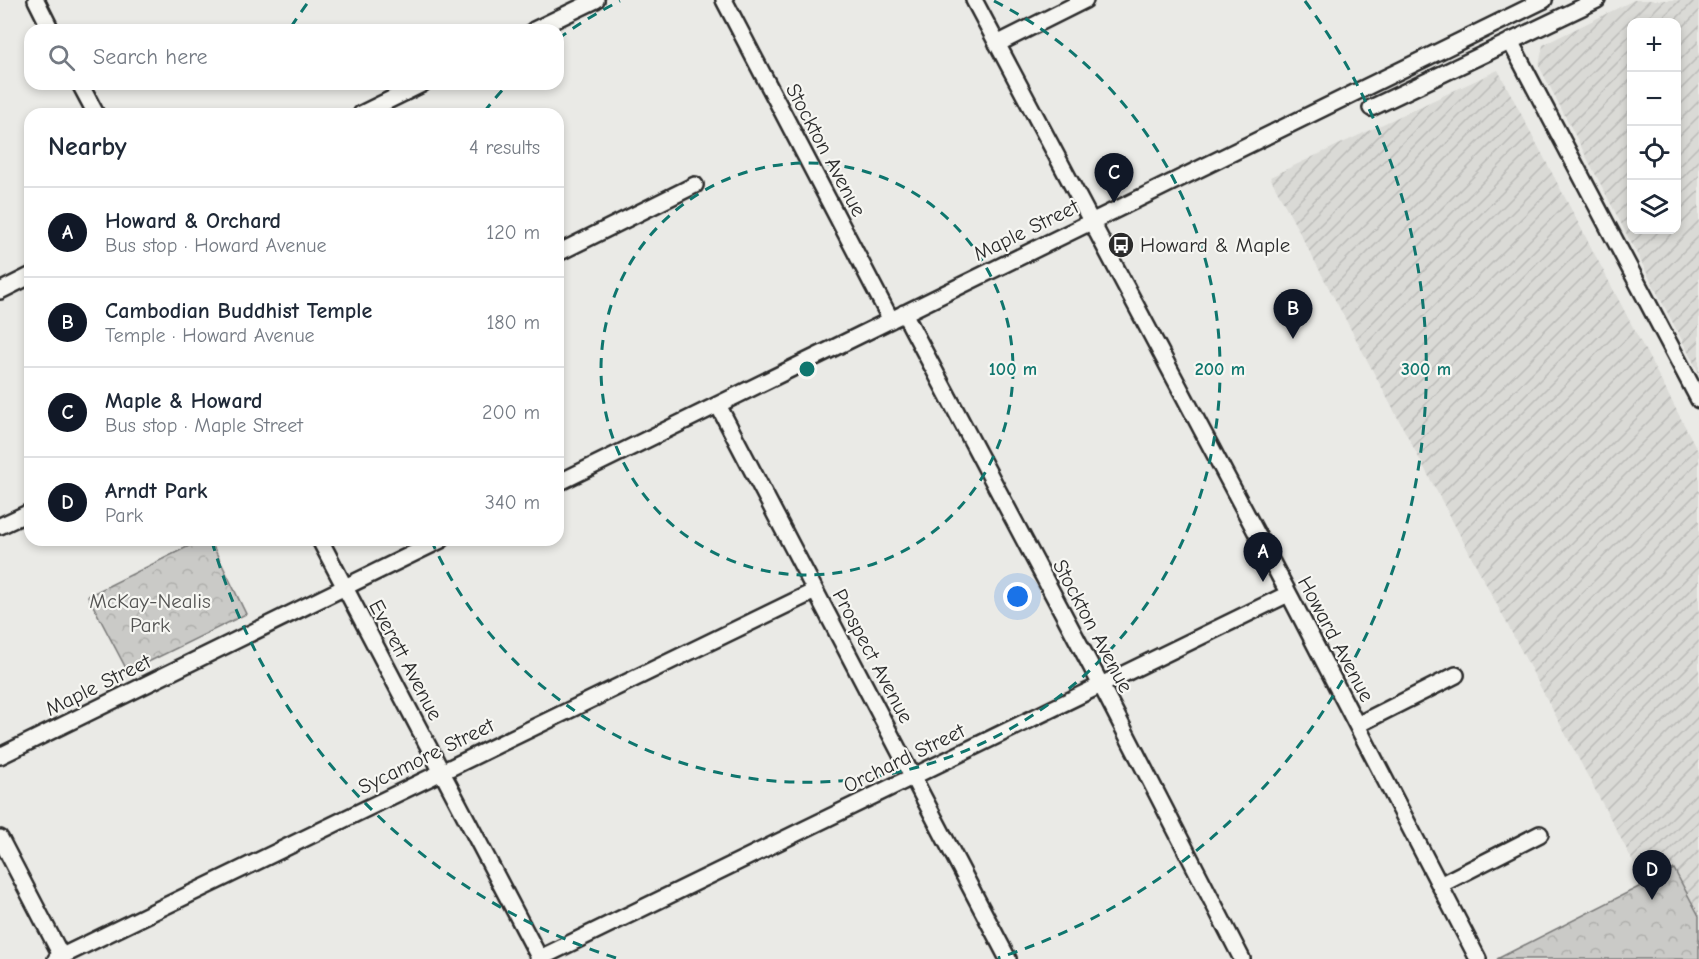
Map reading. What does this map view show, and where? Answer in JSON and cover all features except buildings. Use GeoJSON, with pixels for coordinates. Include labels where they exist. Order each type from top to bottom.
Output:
{"type":"FeatureCollection","features":[{"type":"Feature","properties":{"kind":"street"},"geometry":{"type":"LineString","coordinates":[[36,0],[48,24]]}},
{"type":"Feature","properties":{"kind":"street"},"geometry":{"type":"LineString","coordinates":[[546,24],[596,0]]}},
{"type":"Feature","properties":{"kind":"street","name":"Stockton Avenue"},"geometry":{"type":"LineString","coordinates":[[724,0],[1101,685],[1242,959]]}},
{"type":"Feature","properties":{"kind":"street","name":"Howard Avenue"},"geometry":{"type":"LineString","coordinates":[[974,0],[1478,959]]}},
{"type":"Feature","properties":{"kind":"street"},"geometry":{"type":"LineString","coordinates":[[997,44],[1085,0]]}},
{"type":"Feature","properties":{"kind":"street","name":"Maple Street"},"geometry":{"type":"LineString","coordinates":[[564,480],[1544,0]]}},
{"type":"Feature","properties":{"kind":"street"},"geometry":{"type":"LineString","coordinates":[[1371,108],[1597,0]]}},
{"type":"Feature","properties":{"kind":"street"},"geometry":{"type":"LineString","coordinates":[[1510,41],[1699,400]]}},
{"type":"Feature","properties":{"kind":"street"},"geometry":{"type":"LineString","coordinates":[[83,90],[93,108]]}},
{"type":"Feature","properties":{"kind":"street"},"geometry":{"type":"LineString","coordinates":[[373,108],[410,90]]}},
{"type":"Feature","properties":{"kind":"street"},"geometry":{"type":"LineString","coordinates":[[564,250],[695,185]]}},
{"type":"Feature","properties":{"kind":"street"},"geometry":{"type":"LineString","coordinates":[[0,291],[24,279]]}},
{"type":"Feature","properties":{"kind":"street","name":"Prospect Avenue"},"geometry":{"type":"LineString","coordinates":[[717,405],[1008,959]]}},
{"type":"Feature","properties":{"kind":"street"},"geometry":{"type":"LineString","coordinates":[[0,526],[24,515]]}},
{"type":"Feature","properties":{"kind":"street","name":"Everett Avenue"},"geometry":{"type":"LineString","coordinates":[[323,546],[539,959]]}},
{"type":"Feature","properties":{"kind":"street","name":"Maple Street"},"geometry":{"type":"LineString","coordinates":[[0,756],[429,546]]}},
{"type":"Feature","properties":{"kind":"street","name":"Sycamore Street"},"geometry":{"type":"LineString","coordinates":[[60,958],[815,591]]}},
{"type":"Feature","properties":{"kind":"street","name":"Orchard Street"},"geometry":{"type":"LineString","coordinates":[[539,959],[1288,594]]}},
{"type":"Feature","properties":{"kind":"street","name":"Howard Avenue"},"geometry":{"type":"LineString","coordinates":[[1357,725],[1456,675]]}},
{"type":"Feature","properties":{"kind":"street"},"geometry":{"type":"LineString","coordinates":[[1440,885],[1540,834]]}},
{"type":"Feature","properties":{"kind":"street"},"geometry":{"type":"LineString","coordinates":[[0,838],[60,958]]}},
{"type":"Feature","properties":{"kind":"shaded area"},"geometry":{"type":"Polygon","coordinates":[[[1634,0],[1699,0],[1699,373],[1539,66],[1543,45],[1634,0]]]}},
{"type":"Feature","properties":{"kind":"shaded area"},"geometry":{"type":"Polygon","coordinates":[[[1498,70],[1699,453],[1699,916],[1674,869],[1645,884],[1270,177],[1498,70]]]}},
{"type":"Feature","properties":{"kind":"green space","name":"McKay-Nealis Park"},"geometry":{"type":"Polygon","coordinates":[[[189,546],[213,546],[246,614],[128,672],[88,596],[189,546]]]}},
{"type":"Feature","properties":{"kind":"green space"},"geometry":{"type":"Polygon","coordinates":[[[1674,869],[1699,916],[1699,959],[1497,959],[1674,869]]]}},
{"type":"Feature","properties":{"kind":"place","name":"Maple & Howard"},"geometry":{"type":"Point","coordinates":[1114,203]}},
{"type":"Feature","properties":{"kind":"place","name":"Howard & Maple"},"geometry":{"type":"Point","coordinates":[1121,245]}},
{"type":"Feature","properties":{"kind":"place","name":"Cambodian Buddhist Temple"},"geometry":{"type":"Point","coordinates":[1293,339]}},
{"type":"Feature","properties":{"kind":"place","name":"Howard & Orchard"},"geometry":{"type":"Point","coordinates":[1263,582]}},
{"type":"Feature","properties":{"kind":"place","name":"Arndt Park"},"geometry":{"type":"Point","coordinates":[1652,900]}}]}
